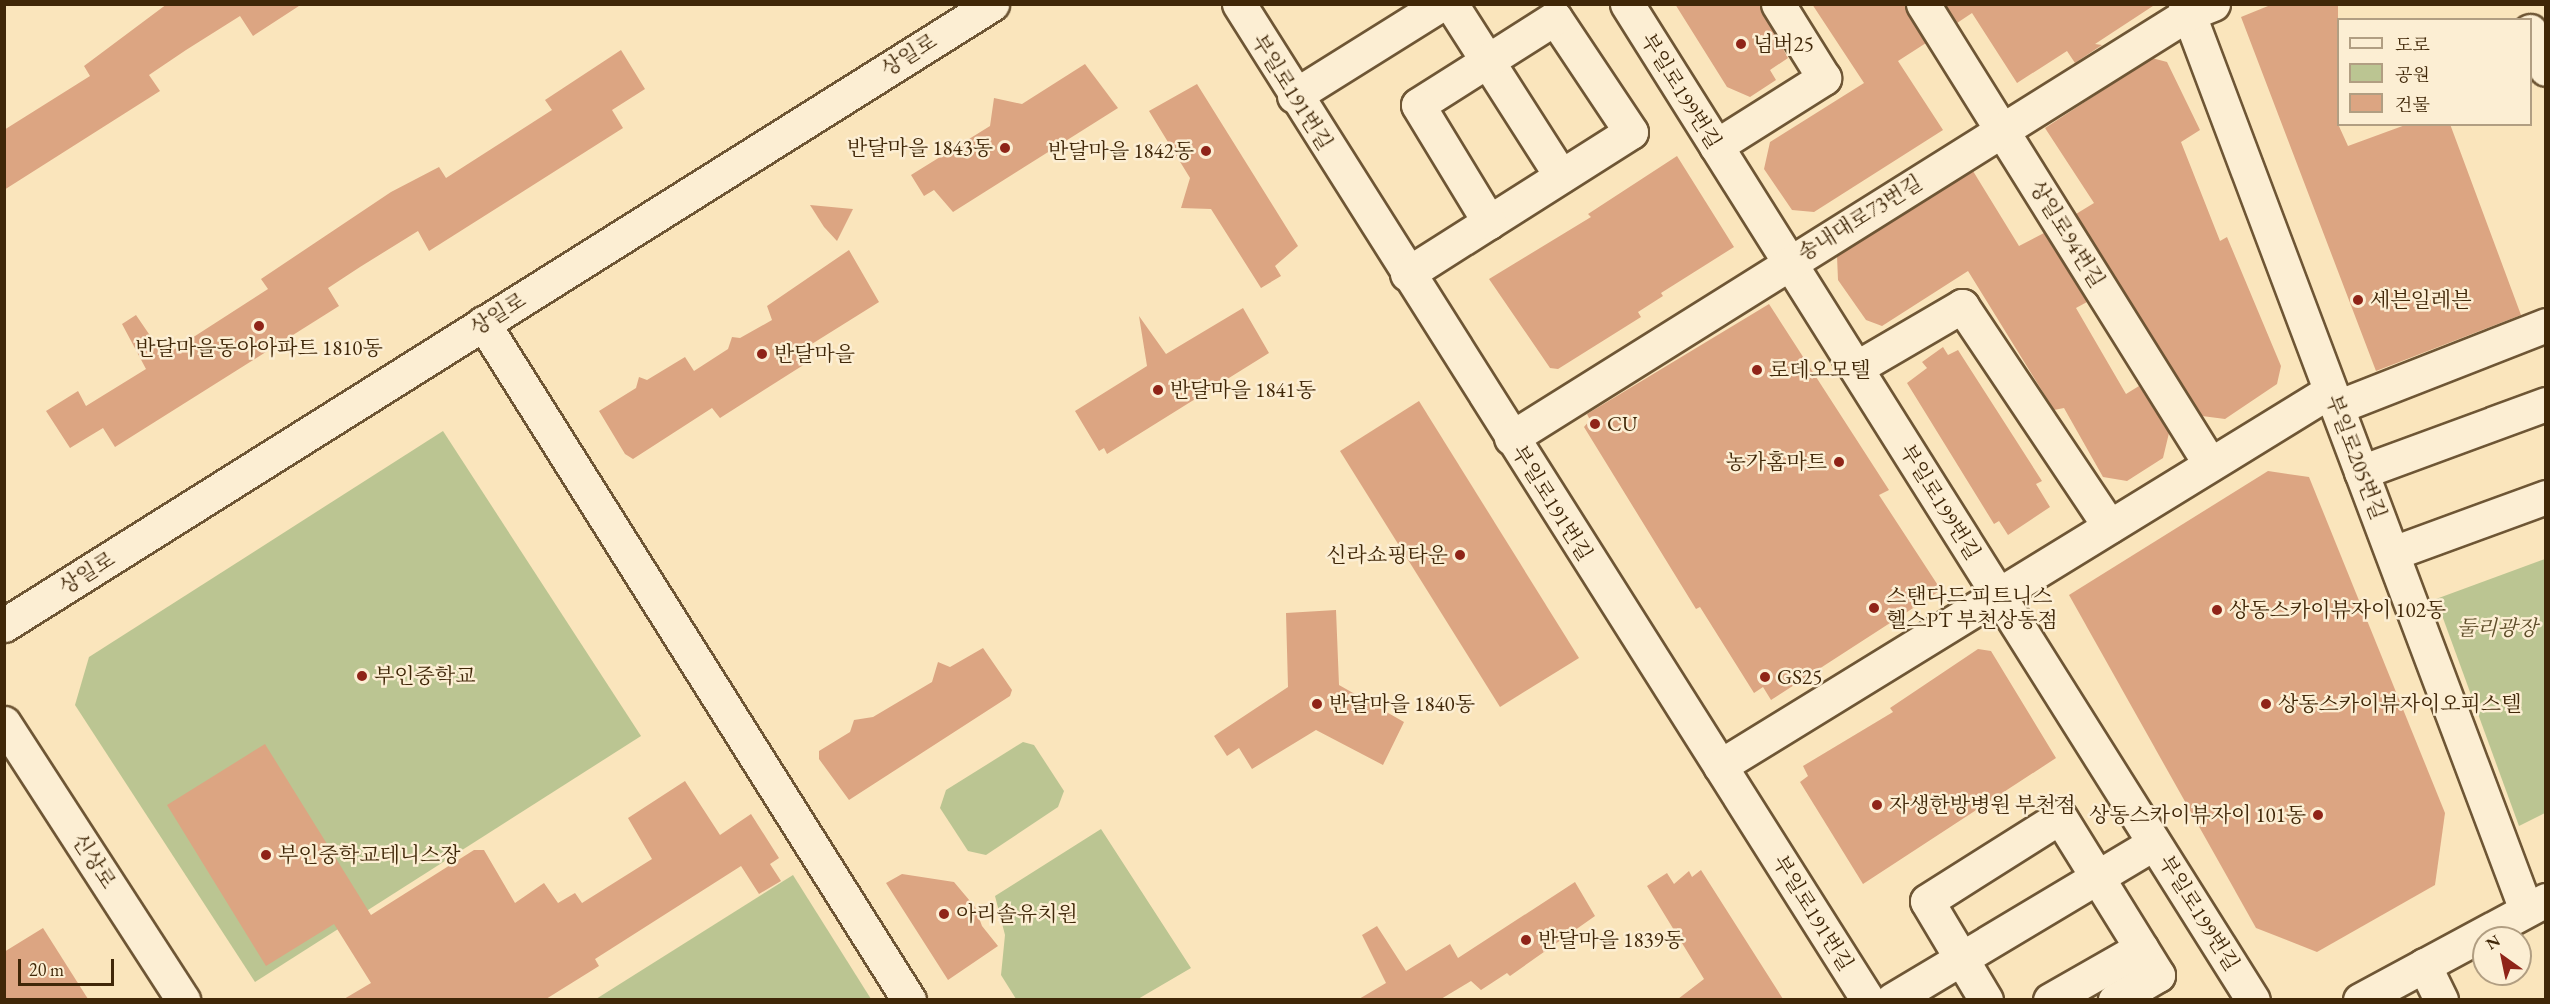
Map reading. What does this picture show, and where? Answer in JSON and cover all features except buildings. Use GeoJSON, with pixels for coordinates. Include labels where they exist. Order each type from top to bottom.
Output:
{"type":"FeatureCollection","features":[{"type":"Feature","properties":{"kind":"street","name":"상일로"},"geometry":{"type":"LineString","coordinates":[[4,625],[992,4]]}},
{"type":"Feature","properties":{"kind":"street","name":"부일로191번길"},"geometry":{"type":"LineString","coordinates":[[1239,4],[1294,96],[1510,438],[1868,999]]}},
{"type":"Feature","properties":{"kind":"street"},"geometry":{"type":"LineString","coordinates":[[1294,96],[1442,4]]}},
{"type":"Feature","properties":{"kind":"street"},"geometry":{"type":"LineString","coordinates":[[1451,4],[1561,176]]}},
{"type":"Feature","properties":{"kind":"street","name":"부일로199번길"},"geometry":{"type":"LineString","coordinates":[[1627,4],[2253,999]]}},
{"type":"Feature","properties":{"kind":"street"},"geometry":{"type":"LineString","coordinates":[[1716,146],[1824,78],[1778,4]]}},
{"type":"Feature","properties":{"kind":"street","name":"상일로94번길"},"geometry":{"type":"LineString","coordinates":[[1923,4],[2210,464]]}},
{"type":"Feature","properties":{"kind":"street","name":"송내대로73번길"},"geometry":{"type":"LineString","coordinates":[[1510,438],[2195,8]]}},
{"type":"Feature","properties":{"kind":"street","name":"부일로205번길"},"geometry":{"type":"LineString","coordinates":[[2195,8],[2333,399],[2536,905]]}},
{"type":"Feature","properties":{"kind":"street"},"geometry":{"type":"LineString","coordinates":[[1407,274],[1631,132],[1555,18],[1418,105],[1489,222]]}},
{"type":"Feature","properties":{"kind":"street"},"geometry":{"type":"LineString","coordinates":[[2532,36],[2546,69]]}},
{"type":"Feature","properties":{"kind":"street"},"geometry":{"type":"LineString","coordinates":[[1856,368],[1962,306],[2109,526]]}},
{"type":"Feature","properties":{"kind":"street"},"geometry":{"type":"LineString","coordinates":[[483,323],[909,999]]}},
{"type":"Feature","properties":{"kind":"street"},"geometry":{"type":"LineString","coordinates":[[1720,766],[2210,464],[2333,399],[2546,325]]}},
{"type":"Feature","properties":{"kind":"street"},"geometry":{"type":"LineString","coordinates":[[2361,472],[2546,404]]}},
{"type":"Feature","properties":{"kind":"street"},"geometry":{"type":"LineString","coordinates":[[2393,553],[2546,497]]}},
{"type":"Feature","properties":{"kind":"street","name":"신상로"},"geometry":{"type":"LineString","coordinates":[[4,723],[183,999]]}},
{"type":"Feature","properties":{"kind":"street"},"geometry":{"type":"LineString","coordinates":[[1986,999],[1927,902],[2060,817],[2158,975],[2115,999]]}},
{"type":"Feature","properties":{"kind":"street"},"geometry":{"type":"LineString","coordinates":[[1892,999],[2154,843]]}},
{"type":"Feature","properties":{"kind":"street"},"geometry":{"type":"LineString","coordinates":[[2360,999],[2536,905]]}},
{"type":"Feature","properties":{"kind":"street"},"geometry":{"type":"LineString","coordinates":[[2050,999],[2141,948]]}},
{"type":"Feature","properties":{"kind":"street"},"geometry":{"type":"LineString","coordinates":[[2424,965],[2441,999]]}},
{"type":"Feature","properties":{"kind":"green space"},"geometry":{"type":"Polygon","coordinates":[[[443,431],[641,736],[255,982],[75,705],[89,657],[443,431]]]}},
{"type":"Feature","properties":{"kind":"green space","name":"둘리광장"},"geometry":{"type":"Polygon","coordinates":[[[2545,559],[2545,813],[2519,826],[2436,599],[2545,559]]]}},
{"type":"Feature","properties":{"kind":"green space"},"geometry":{"type":"Polygon","coordinates":[[[1023,742],[1034,745],[1064,791],[1058,807],[986,855],[968,851],[940,808],[946,790],[1023,742]]]}},
{"type":"Feature","properties":{"kind":"green space"},"geometry":{"type":"Polygon","coordinates":[[[1101,829],[1191,968],[1138,999],[1016,999],[1001,975],[1005,935],[995,896],[1101,829]]]}},
{"type":"Feature","properties":{"kind":"green space"},"geometry":{"type":"Polygon","coordinates":[[[793,875],[871,999],[596,999],[793,875]]]}},
{"type":"Feature","properties":{"kind":"place","name":"넘버25"},"geometry":{"type":"Point","coordinates":[1741,44]}},
{"type":"Feature","properties":{"kind":"place","name":"반달마을 1843동"},"geometry":{"type":"Point","coordinates":[1005,148]}},
{"type":"Feature","properties":{"kind":"place","name":"반달마을 1842동"},"geometry":{"type":"Point","coordinates":[1206,151]}},
{"type":"Feature","properties":{"kind":"place","name":"세븐일레븐"},"geometry":{"type":"Point","coordinates":[2358,300]}},
{"type":"Feature","properties":{"kind":"place","name":"반달마을동아아파트 1810동"},"geometry":{"type":"Point","coordinates":[259,326]}},
{"type":"Feature","properties":{"kind":"place","name":"반달마을"},"geometry":{"type":"Point","coordinates":[762,354]}},
{"type":"Feature","properties":{"kind":"place","name":"로데오모텔"},"geometry":{"type":"Point","coordinates":[1757,370]}},
{"type":"Feature","properties":{"kind":"place","name":"반달마을 1841동"},"geometry":{"type":"Point","coordinates":[1158,390]}},
{"type":"Feature","properties":{"kind":"place","name":"CU"},"geometry":{"type":"Point","coordinates":[1595,424]}},
{"type":"Feature","properties":{"kind":"place","name":"농가홈마트"},"geometry":{"type":"Point","coordinates":[1839,462]}},
{"type":"Feature","properties":{"kind":"place","name":"신라쇼핑타운"},"geometry":{"type":"Point","coordinates":[1460,555]}},
{"type":"Feature","properties":{"kind":"place","name":"스탠다드 피트니스 헬스PT 부천상동점"},"geometry":{"type":"Point","coordinates":[1874,608]}},
{"type":"Feature","properties":{"kind":"place","name":"상동스카이뷰자이 102동"},"geometry":{"type":"Point","coordinates":[2217,610]}},
{"type":"Feature","properties":{"kind":"place","name":"부인중학교"},"geometry":{"type":"Point","coordinates":[362,676]}},
{"type":"Feature","properties":{"kind":"place","name":"GS25"},"geometry":{"type":"Point","coordinates":[1765,677]}},
{"type":"Feature","properties":{"kind":"place","name":"반달마을 1840동"},"geometry":{"type":"Point","coordinates":[1317,704]}},
{"type":"Feature","properties":{"kind":"place","name":"상동스카이뷰자이오피스텔"},"geometry":{"type":"Point","coordinates":[2266,704]}},
{"type":"Feature","properties":{"kind":"place","name":"자생한방병원 부천점"},"geometry":{"type":"Point","coordinates":[1877,805]}},
{"type":"Feature","properties":{"kind":"place","name":"상동스카이뷰자이 101동"},"geometry":{"type":"Point","coordinates":[2318,815]}},
{"type":"Feature","properties":{"kind":"place","name":"부인중학교테니스장"},"geometry":{"type":"Point","coordinates":[266,855]}},
{"type":"Feature","properties":{"kind":"place","name":"아리솔유치원"},"geometry":{"type":"Point","coordinates":[944,914]}},
{"type":"Feature","properties":{"kind":"place","name":"반달마을 1839동"},"geometry":{"type":"Point","coordinates":[1526,940]}}]}
